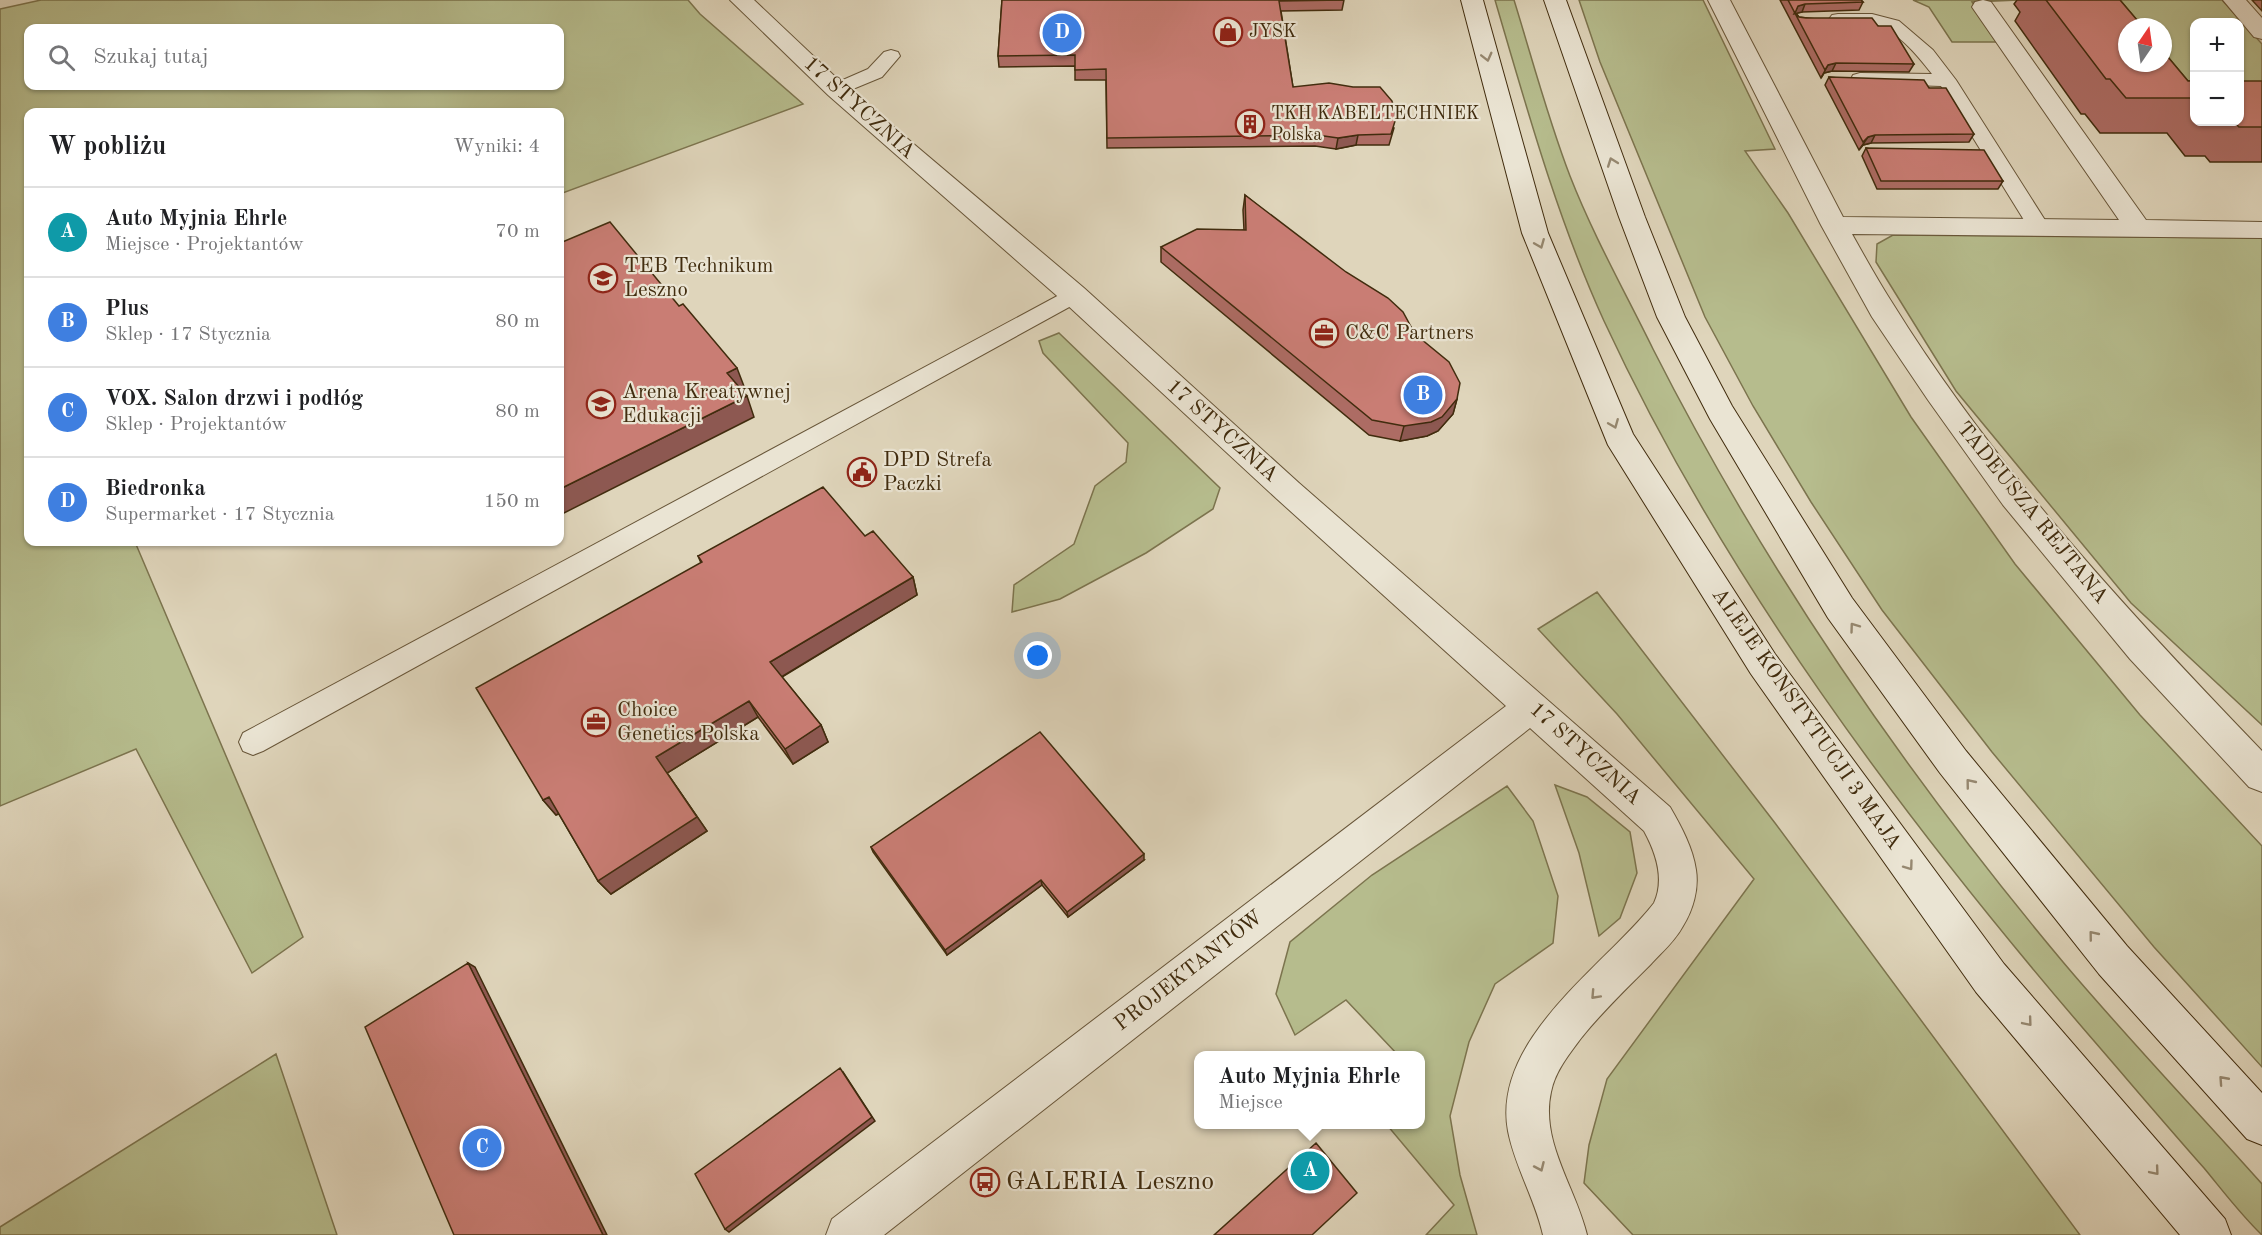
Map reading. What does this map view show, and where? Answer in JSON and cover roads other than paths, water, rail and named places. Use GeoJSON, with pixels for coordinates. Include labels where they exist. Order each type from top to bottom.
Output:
{"type":"FeatureCollection","features":[{"type":"Feature","properties":{"kind":"street","name":"17 STYCZNIA"},"geometry":{"type":"LineString","coordinates":[[741,0],[836,90],[1074,295],[1288,491],[1657,819],[1673,846],[1678,877],[1674,907],[1552,1043],[1538,1066],[1529,1094],[1528,1125],[1536,1158],[1562,1214],[1565,1235]]}},
{"type":"Feature","properties":{"kind":"street","name":"ALEJE KONSTYTUCJI 3 MAJA"},"geometry":{"type":"LineString","coordinates":[[1472,0],[1535,233],[1619,437],[1763,664],[1990,978],[2210,1235]]}},
{"type":"Feature","properties":{"kind":"street"},"geometry":{"type":"LineString","coordinates":[[1555,0],[1632,217],[1671,317],[1720,411],[1839,608],[1953,762],[2113,960],[2262,1124]]}},
{"type":"Feature","properties":{"kind":"street","name":"TADEUSZA REJTANA"},"geometry":{"type":"LineString","coordinates":[[1719,0],[1834,225],[1882,310],[1938,393],[2014,497],[2142,649],[2262,776]]}},
{"type":"Feature","properties":{"kind":"street"},"geometry":{"type":"LineString","coordinates":[[2234,0],[2262,32]]}},
{"type":"Feature","properties":{"kind":"street"},"geometry":{"type":"LineString","coordinates":[[1983,7],[2139,229]]}},
{"type":"Feature","properties":{"kind":"street"},"geometry":{"type":"LineString","coordinates":[[1834,225],[2262,230]]}},
{"type":"Feature","properties":{"kind":"street","name":"PROJEKTANTÓW"},"geometry":{"type":"LineString","coordinates":[[848,1235],[1531,707]]}},
{"type":"Feature","properties":{"kind":"lane"},"geometry":{"type":"LineString","coordinates":[[1814,19],[1872,20],[1893,25],[1926,54],[1947,80],[2039,228]]}},
{"type":"Feature","properties":{"kind":"lane"},"geometry":{"type":"LineString","coordinates":[[836,90],[875,73],[891,56]]}},
{"type":"Feature","properties":{"kind":"lane"},"geometry":{"type":"LineString","coordinates":[[1843,79],[1947,80]]}},
{"type":"Feature","properties":{"kind":"lane"},"geometry":{"type":"LineString","coordinates":[[1969,150],[1991,150]]}},
{"type":"Feature","properties":{"kind":"lane"},"geometry":{"type":"LineString","coordinates":[[253,742],[1074,295]]}},
{"type":"Feature","properties":{"kind":"place","name":"JYSK"},"geometry":{"type":"Point","coordinates":[1228,32]}},
{"type":"Feature","properties":{"kind":"place","name":"Biedronka"},"geometry":{"type":"Point","coordinates":[1062,33]}},
{"type":"Feature","properties":{"kind":"place","name":"TKH KABELTECHNIEK Polska"},"geometry":{"type":"Point","coordinates":[1250,124]}},
{"type":"Feature","properties":{"kind":"place","name":"TEB Technikum Leszno"},"geometry":{"type":"Point","coordinates":[603,278]}},
{"type":"Feature","properties":{"kind":"place","name":"C&C Partners"},"geometry":{"type":"Point","coordinates":[1324,333]}},
{"type":"Feature","properties":{"kind":"place","name":"Plus"},"geometry":{"type":"Point","coordinates":[1423,395]}},
{"type":"Feature","properties":{"kind":"place","name":"Arena Kreatywnej Edukacji"},"geometry":{"type":"Point","coordinates":[601,404]}},
{"type":"Feature","properties":{"kind":"place","name":"DPD Strefa Paczki"},"geometry":{"type":"Point","coordinates":[862,472]}},
{"type":"Feature","properties":{"kind":"place","name":"Choice Genetics Polska"},"geometry":{"type":"Point","coordinates":[596,722]}},
{"type":"Feature","properties":{"kind":"place","name":"VOX. Salon drzwi i podłóg"},"geometry":{"type":"Point","coordinates":[482,1148]}},
{"type":"Feature","properties":{"kind":"place","name":"Auto Myjnia Ehrle"},"geometry":{"type":"Point","coordinates":[1310,1171]}},
{"type":"Feature","properties":{"kind":"place","name":"GALERIA Leszno"},"geometry":{"type":"Point","coordinates":[985,1182]}}]}
